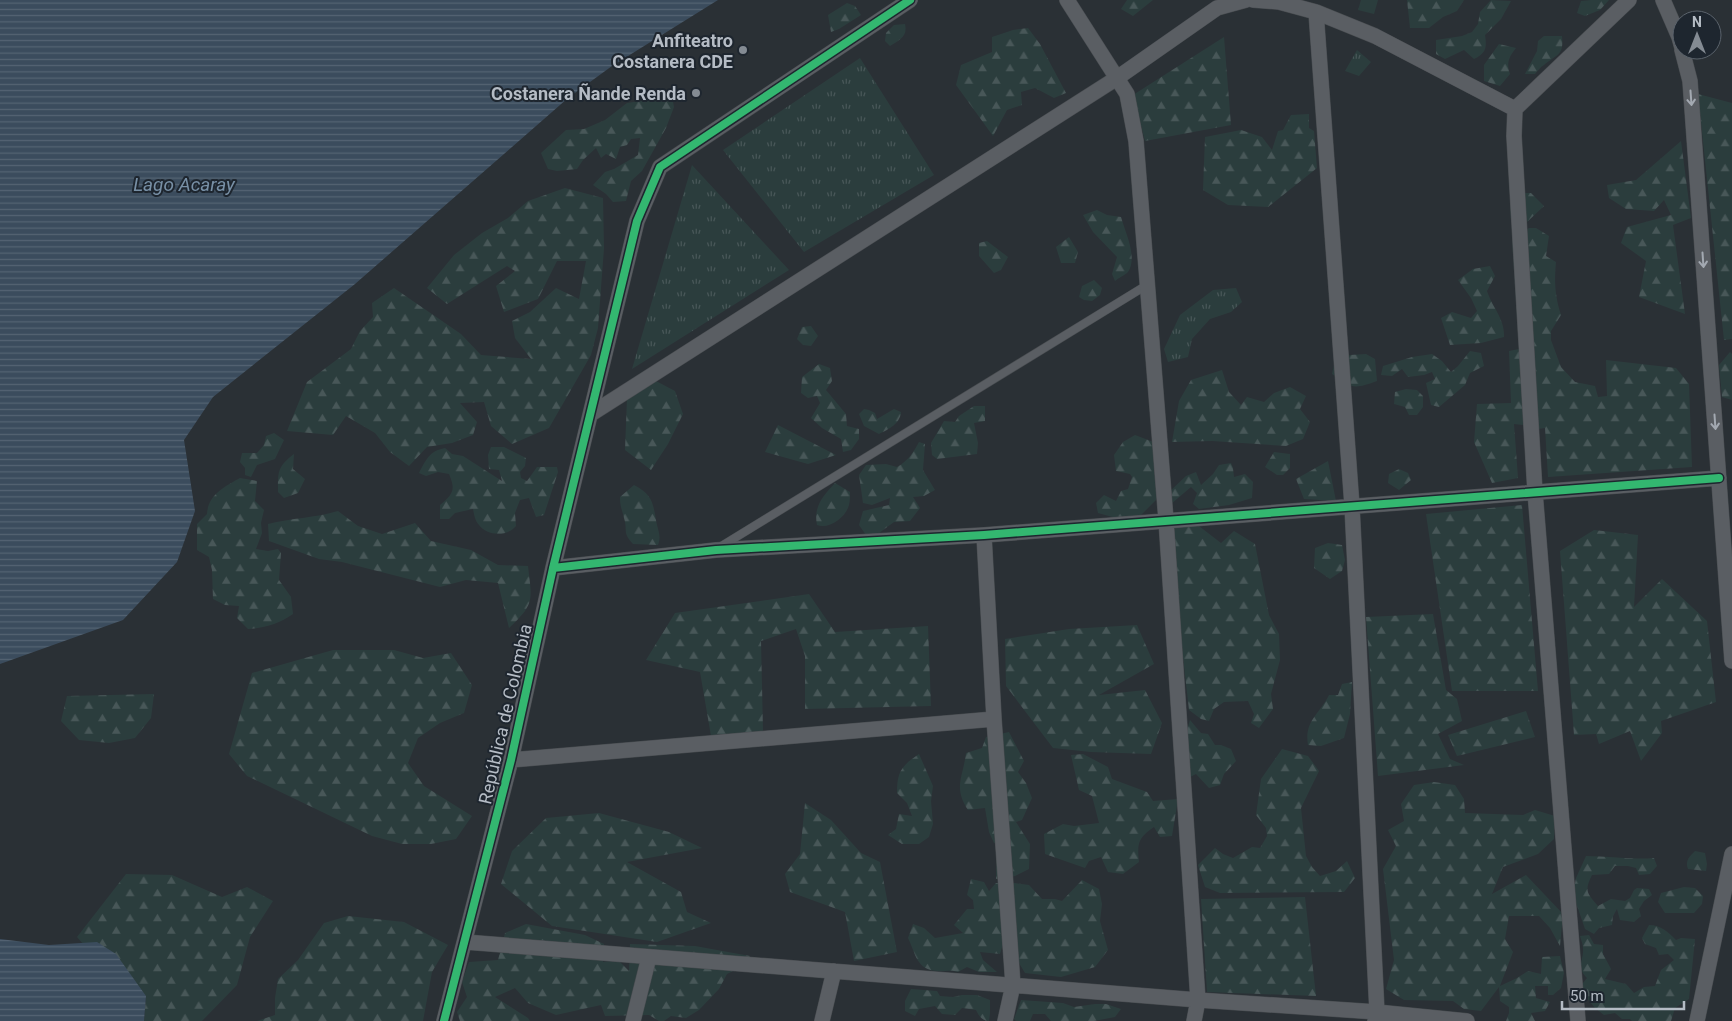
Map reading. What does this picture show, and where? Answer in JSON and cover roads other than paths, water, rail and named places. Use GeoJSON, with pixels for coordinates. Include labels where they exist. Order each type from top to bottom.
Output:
{"type":"FeatureCollection","features":[{"type":"Feature","properties":{"kind":"street","name":"República de Colombia"},"geometry":{"type":"LineString","coordinates":[[444,1021],[511,760],[553,568],[637,221],[660,167],[910,0]]}},
{"type":"Feature","properties":{"kind":"street"},"geometry":{"type":"LineString","coordinates":[[1067,0],[1127,94],[1136,141],[1166,520],[1198,1000],[1194,1021]]}},
{"type":"Feature","properties":{"kind":"street"},"geometry":{"type":"LineString","coordinates":[[591,414],[1117,78],[1217,8],[1246,0]]}},
{"type":"Feature","properties":{"kind":"street"},"geometry":{"type":"LineString","coordinates":[[1253,0],[1279,2],[1316,12],[1374,36],[1515,109]]}},
{"type":"Feature","properties":{"kind":"street"},"geometry":{"type":"LineString","coordinates":[[1578,1021],[1535,492],[1514,136],[1515,109],[1629,0]]}},
{"type":"Feature","properties":{"kind":"street"},"geometry":{"type":"LineString","coordinates":[[1663,0],[1672,21]]}},
{"type":"Feature","properties":{"kind":"street"},"geometry":{"type":"LineString","coordinates":[[1316,12],[1352,506],[1376,1017]]}},
{"type":"Feature","properties":{"kind":"street"},"geometry":{"type":"LineString","coordinates":[[1685,60],[1690,81],[1732,661]]}},
{"type":"Feature","properties":{"kind":"street"},"geometry":{"type":"LineString","coordinates":[[553,568],[716,550],[984,535],[1719,478]]}},
{"type":"Feature","properties":{"kind":"street"},"geometry":{"type":"LineString","coordinates":[[984,535],[994,719],[1013,985],[1005,1021]]}},
{"type":"Feature","properties":{"kind":"street"},"geometry":{"type":"LineString","coordinates":[[511,760],[994,719]]}},
{"type":"Feature","properties":{"kind":"street"},"geometry":{"type":"LineString","coordinates":[[1698,1021],[1732,854]]}},
{"type":"Feature","properties":{"kind":"street"},"geometry":{"type":"LineString","coordinates":[[465,942],[1198,1000],[1376,1017],[1467,1021]]}},
{"type":"Feature","properties":{"kind":"street"},"geometry":{"type":"LineString","coordinates":[[633,1021],[649,957]]}},
{"type":"Feature","properties":{"kind":"street"},"geometry":{"type":"LineString","coordinates":[[822,1021],[834,971]]}},
{"type":"Feature","properties":{"kind":"lane"},"geometry":{"type":"LineString","coordinates":[[716,550],[1147,285]]}},
{"type":"Feature","properties":{"kind":"water","name":"Lago Acaray"},"geometry":{"type":"Polygon","coordinates":[[[0,0],[718,0],[612,66],[568,98],[355,284],[213,397],[184,440],[195,511],[177,562],[123,620],[0,664],[0,0]]]}},
{"type":"Feature","properties":{"kind":"water"},"geometry":{"type":"Polygon","coordinates":[[[0,939],[49,945],[97,942],[116,954],[146,996],[144,1021],[0,1021],[0,939]]]}},
{"type":"Feature","properties":{"kind":"place","name":"Anfiteatro Costanera CDE"},"geometry":{"type":"Point","coordinates":[743,50]}},
{"type":"Feature","properties":{"kind":"place","name":"Costanera Ñande Renda"},"geometry":{"type":"Point","coordinates":[696,93]}}]}
